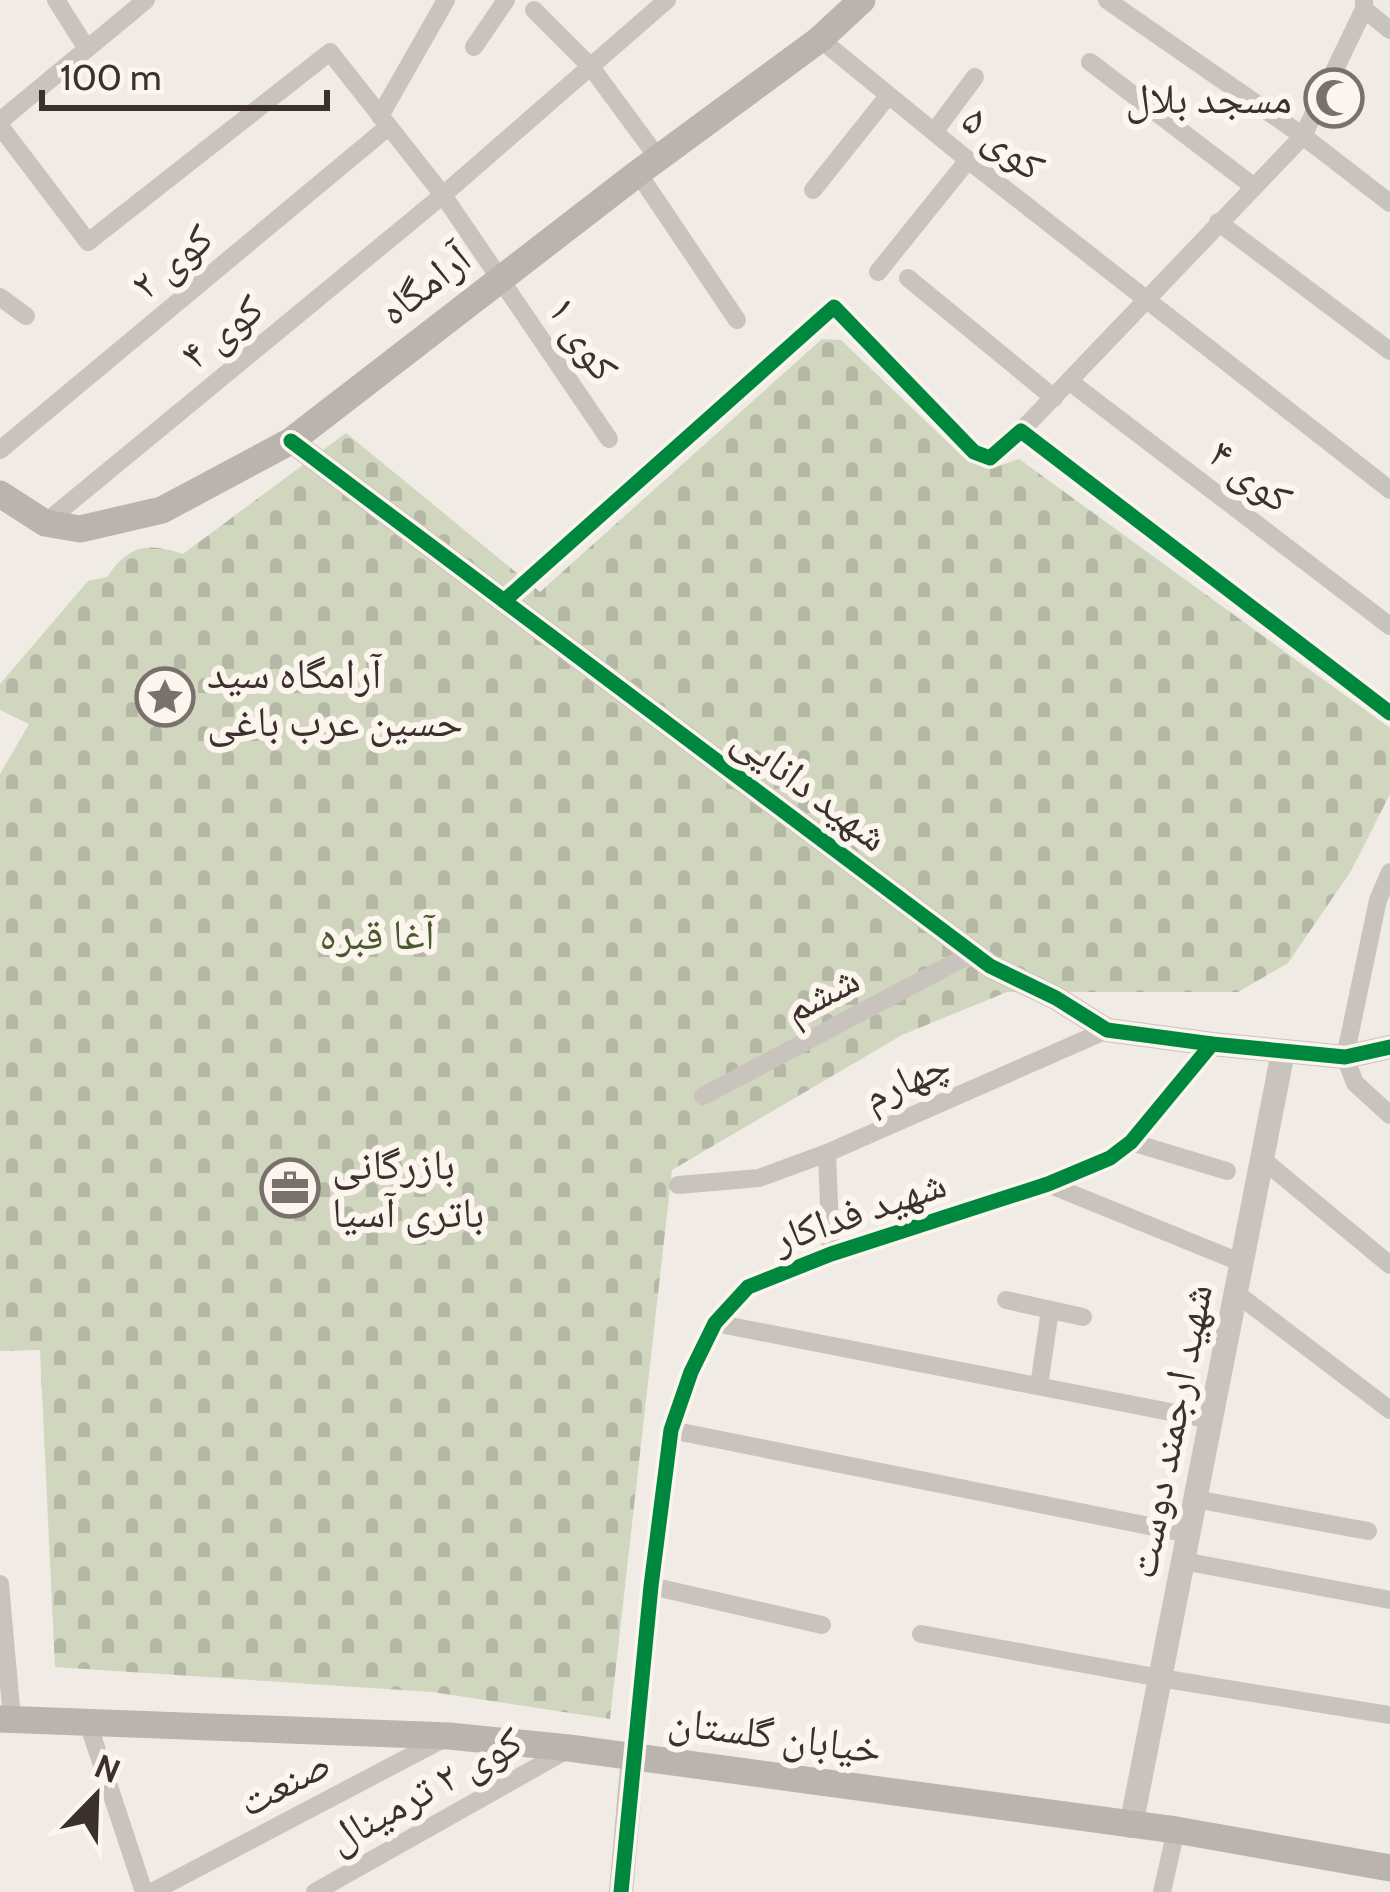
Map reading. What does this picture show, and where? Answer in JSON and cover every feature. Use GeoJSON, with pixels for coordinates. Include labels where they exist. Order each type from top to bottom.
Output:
{"type":"FeatureCollection","features":[{"type":"Feature","properties":{"kind":"main road","name":"آرامگاه"},"geometry":{"type":"LineString","coordinates":[[45,523],[80,529],[162,510],[291,441],[648,165],[820,40],[862,0]]}},
{"type":"Feature","properties":{"kind":"main road"},"geometry":{"type":"LineString","coordinates":[[0,494],[45,523]]}},
{"type":"Feature","properties":{"kind":"main road","name":"خیابان گلستان"},"geometry":{"type":"LineString","coordinates":[[6,1719],[449,1736],[569,1748],[1176,1831],[1390,1868]]}},
{"type":"Feature","properties":{"kind":"street"},"geometry":{"type":"LineString","coordinates":[[56,0],[87,49]]}},
{"type":"Feature","properties":{"kind":"street"},"geometry":{"type":"LineString","coordinates":[[0,123],[146,0]]}},
{"type":"Feature","properties":{"kind":"street"},"geometry":{"type":"LineString","coordinates":[[384,121],[446,0]]}},
{"type":"Feature","properties":{"kind":"street"},"geometry":{"type":"LineString","coordinates":[[474,47],[506,0]]}},
{"type":"Feature","properties":{"kind":"street","name":"کوی ۴"},"geometry":{"type":"LineString","coordinates":[[45,523],[442,195],[667,0]]}},
{"type":"Feature","properties":{"kind":"street"},"geometry":{"type":"LineString","coordinates":[[1107,0],[1303,136],[1390,203]]}},
{"type":"Feature","properties":{"kind":"street"},"geometry":{"type":"LineString","coordinates":[[504,601],[834,307],[974,452],[991,458],[1303,136],[1364,5],[1390,30]]}},
{"type":"Feature","properties":{"kind":"street"},"geometry":{"type":"LineString","coordinates":[[534,10],[591,68],[736,320]]}},
{"type":"Feature","properties":{"kind":"street","name":"کوی ۵"},"geometry":{"type":"LineString","coordinates":[[820,40],[1390,490]]}},
{"type":"Feature","properties":{"kind":"street","name":"کوی ۱"},"geometry":{"type":"LineString","coordinates":[[0,123],[88,242],[330,52],[442,195],[609,439]]}},
{"type":"Feature","properties":{"kind":"street"},"geometry":{"type":"LineString","coordinates":[[1090,62],[1252,187]]}},
{"type":"Feature","properties":{"kind":"street"},"geometry":{"type":"LineString","coordinates":[[934,132],[975,77]]}},
{"type":"Feature","properties":{"kind":"street"},"geometry":{"type":"LineString","coordinates":[[813,190],[889,96]]}},
{"type":"Feature","properties":{"kind":"street","name":"کوی ۲"},"geometry":{"type":"LineString","coordinates":[[0,450],[384,121]]}},
{"type":"Feature","properties":{"kind":"street"},"geometry":{"type":"LineString","coordinates":[[878,272],[968,160]]}},
{"type":"Feature","properties":{"kind":"street"},"geometry":{"type":"LineString","coordinates":[[1218,222],[1390,351]]}},
{"type":"Feature","properties":{"kind":"street"},"geometry":{"type":"LineString","coordinates":[[908,278],[1054,398]]}},
{"type":"Feature","properties":{"kind":"street"},"geometry":{"type":"LineString","coordinates":[[0,297],[26,316]]}},
{"type":"Feature","properties":{"kind":"street","name":"کوی ۴"},"geometry":{"type":"LineString","coordinates":[[1069,381],[1390,626]]}},
{"type":"Feature","properties":{"kind":"street"},"geometry":{"type":"LineString","coordinates":[[1021,431],[1390,713]]}},
{"type":"Feature","properties":{"kind":"street","name":"شهید دانایی"},"geometry":{"type":"LineString","coordinates":[[291,441],[990,966],[1107,1030],[1345,1058],[1390,1048]]}},
{"type":"Feature","properties":{"kind":"street"},"geometry":{"type":"LineString","coordinates":[[1390,872],[1345,1058],[1355,1083],[1390,1115]]}},
{"type":"Feature","properties":{"kind":"street","name":"ششم"},"geometry":{"type":"LineString","coordinates":[[703,1096],[973,953]]}},
{"type":"Feature","properties":{"kind":"street","name":"چهارم"},"geometry":{"type":"LineString","coordinates":[[831,1254],[826,1153],[1107,1030]]}},
{"type":"Feature","properties":{"kind":"street","name":"شهید فداکار"},"geometry":{"type":"LineString","coordinates":[[633,1756],[671,1430],[715,1323],[748,1287],[831,1254],[1048,1184],[1110,1158],[1131,1142],[1212,1044]]}},
{"type":"Feature","properties":{"kind":"street","name":"شهید ارجمند دوست"},"geometry":{"type":"LineString","coordinates":[[1131,1826],[1283,1052]]}},
{"type":"Feature","properties":{"kind":"street"},"geometry":{"type":"LineString","coordinates":[[1131,1142],[1227,1171]]}},
{"type":"Feature","properties":{"kind":"street"},"geometry":{"type":"LineString","coordinates":[[678,1185],[759,1178],[826,1153]]}},
{"type":"Feature","properties":{"kind":"street"},"geometry":{"type":"LineString","coordinates":[[1262,1159],[1390,1265]]}},
{"type":"Feature","properties":{"kind":"street"},"geometry":{"type":"LineString","coordinates":[[1048,1184],[1242,1262]]}},
{"type":"Feature","properties":{"kind":"street"},"geometry":{"type":"LineString","coordinates":[[1236,1294],[1390,1410]]}},
{"type":"Feature","properties":{"kind":"street"},"geometry":{"type":"LineString","coordinates":[[1006,1300],[1083,1317]]}},
{"type":"Feature","properties":{"kind":"street"},"geometry":{"type":"LineString","coordinates":[[1040,1386],[1050,1310]]}},
{"type":"Feature","properties":{"kind":"street"},"geometry":{"type":"LineString","coordinates":[[715,1323],[1211,1420]]}},
{"type":"Feature","properties":{"kind":"street"},"geometry":{"type":"LineString","coordinates":[[671,1430],[1189,1534]]}},
{"type":"Feature","properties":{"kind":"street"},"geometry":{"type":"LineString","coordinates":[[1195,1499],[1368,1531]]}},
{"type":"Feature","properties":{"kind":"street"},"geometry":{"type":"LineString","coordinates":[[1183,1562],[1390,1600]]}},
{"type":"Feature","properties":{"kind":"street"},"geometry":{"type":"LineString","coordinates":[[0,1584],[6,1719]]}},
{"type":"Feature","properties":{"kind":"street"},"geometry":{"type":"LineString","coordinates":[[651,1586],[822,1625]]}},
{"type":"Feature","properties":{"kind":"street"},"geometry":{"type":"LineString","coordinates":[[920,1634],[1390,1715]]}},
{"type":"Feature","properties":{"kind":"street"},"geometry":{"type":"LineString","coordinates":[[88,1724],[148,1892]]}},
{"type":"Feature","properties":{"kind":"street","name":"صنعت"},"geometry":{"type":"LineString","coordinates":[[148,1892],[449,1736]]}},
{"type":"Feature","properties":{"kind":"street","name":"کوی ۲ ترمینال"},"geometry":{"type":"LineString","coordinates":[[315,1892],[569,1748]]}},
{"type":"Feature","properties":{"kind":"street"},"geometry":{"type":"LineString","coordinates":[[621,1892],[633,1756]]}},
{"type":"Feature","properties":{"kind":"street"},"geometry":{"type":"LineString","coordinates":[[1162,1892],[1176,1831]]}},
{"type":"Feature","properties":{"kind":"green space","name":"آغا قبره"},"geometry":{"type":"Polygon","coordinates":[[[822,339],[841,340],[961,455],[990,469],[1019,459],[1390,728],[1390,794],[1351,871],[1288,963],[1238,992],[1007,992],[902,1035],[672,1170],[610,1719],[432,1692],[55,1667],[40,1350],[0,1351],[0,774],[29,724],[0,710],[0,684],[88,581],[107,577],[123,558],[140,549],[183,554],[346,433],[540,592],[822,339]]]}},
{"type":"Feature","properties":{"kind":"cycle path"},"geometry":{"type":"LineString","coordinates":[[504,601],[834,307],[974,452],[990,458],[1021,431],[1390,713]]}},
{"type":"Feature","properties":{"kind":"cycle path"},"geometry":{"type":"LineString","coordinates":[[291,441],[990,966],[1107,1030],[1345,1057],[1390,1047]]}},
{"type":"Feature","properties":{"kind":"cycle path"},"geometry":{"type":"LineString","coordinates":[[621,1892],[671,1430],[715,1323],[748,1287],[831,1254],[1048,1184],[1110,1158],[1131,1142],[1212,1044]]}},
{"type":"Feature","properties":{"kind":"place","name":"مسجد بلال"},"geometry":{"type":"Point","coordinates":[1334,98]}},
{"type":"Feature","properties":{"kind":"place","name":"آرامگاه سید حسین عرب باغی"},"geometry":{"type":"Point","coordinates":[165,697]}},
{"type":"Feature","properties":{"kind":"place","name":"بازرگانی باتری آسیا"},"geometry":{"type":"Point","coordinates":[290,1188]}}]}
